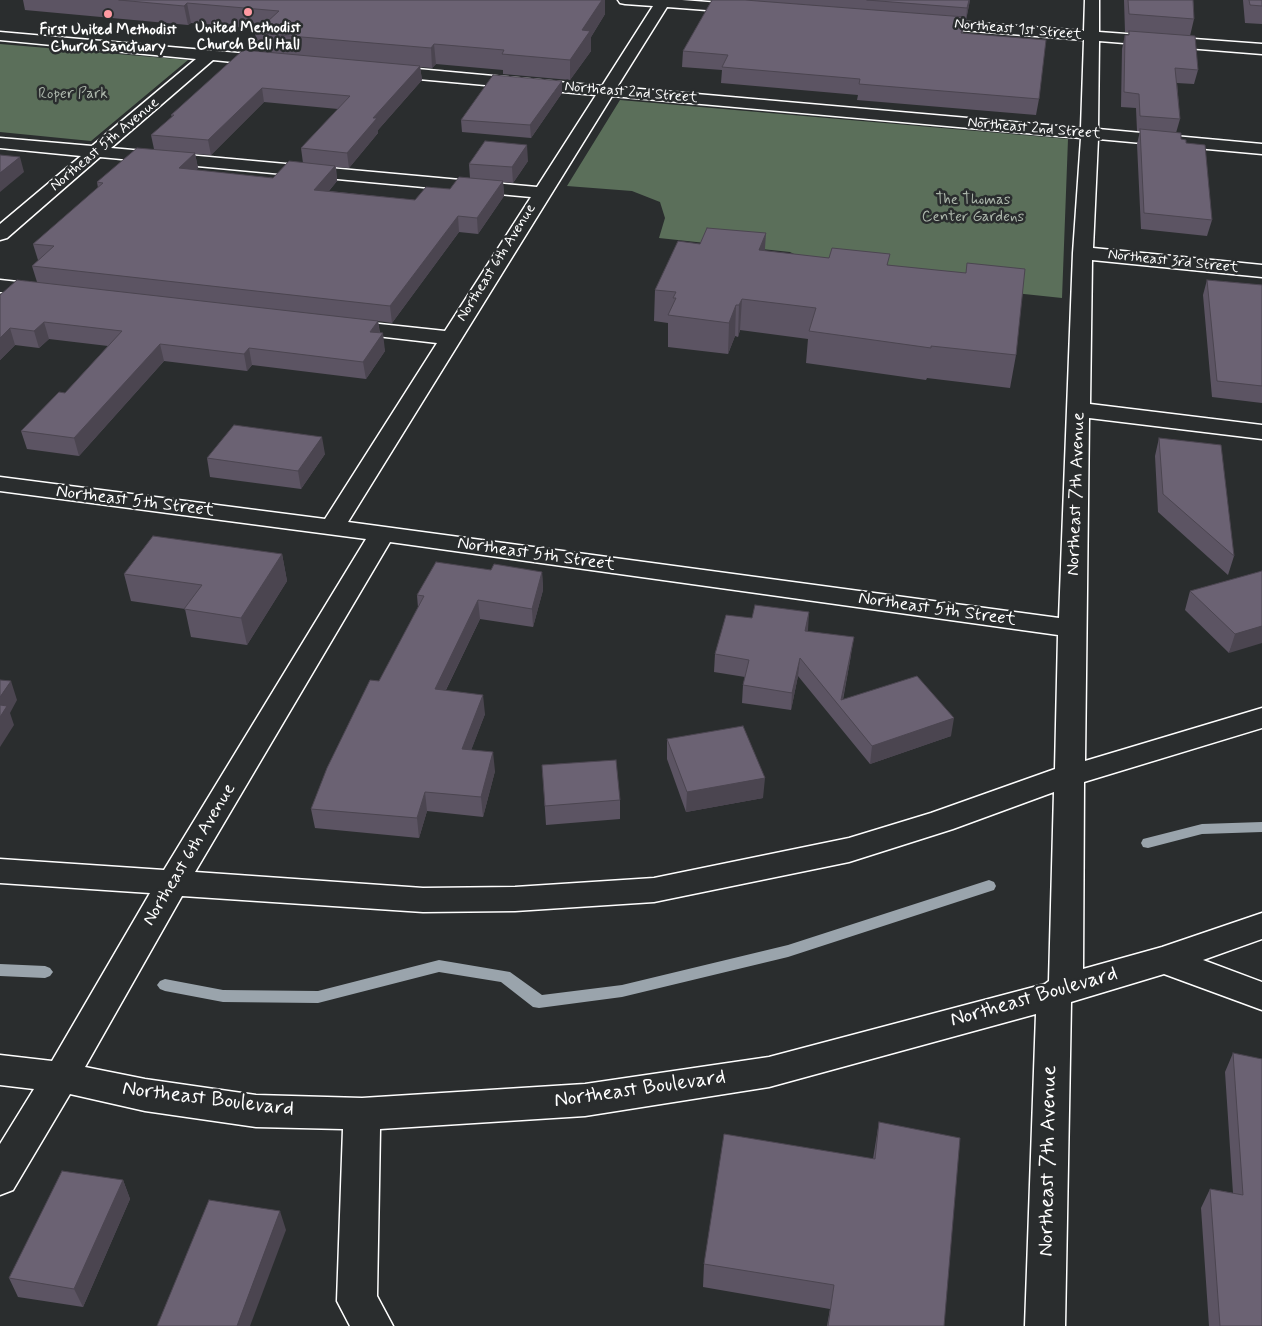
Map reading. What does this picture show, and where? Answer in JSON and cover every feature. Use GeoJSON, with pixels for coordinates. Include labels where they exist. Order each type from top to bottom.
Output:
{"type":"FeatureCollection","features":[{"type":"Feature","properties":{"kind":"street"},"geometry":{"type":"LineString","coordinates":[[625,0],[763,10]]}},
{"type":"Feature","properties":{"kind":"street","name":"Northeast 7th Avenue"},"geometry":{"type":"LineString","coordinates":[[1045,1326],[1068,776],[1092,0]]}},
{"type":"Feature","properties":{"kind":"street","name":"Northeast 6th Avenue"},"geometry":{"type":"LineString","coordinates":[[332,527],[449,338],[663,2]]}},
{"type":"Feature","properties":{"kind":"street","name":"Northeast 1st Street"},"geometry":{"type":"LineString","coordinates":[[922,12],[1262,49]]}},
{"type":"Feature","properties":{"kind":"street","name":"Northeast 1st Street"},"geometry":{"type":"LineString","coordinates":[[908,21],[1262,36]]}},
{"type":"Feature","properties":{"kind":"street"},"geometry":{"type":"LineString","coordinates":[[0,36],[282,62]]}},
{"type":"Feature","properties":{"kind":"street","name":"Northeast 5th Avenue"},"geometry":{"type":"LineString","coordinates":[[0,234],[210,56]]}},
{"type":"Feature","properties":{"kind":"street","name":"Northeast 2nd Street"},"geometry":{"type":"LineString","coordinates":[[371,70],[1262,149]]}},
{"type":"Feature","properties":{"kind":"street"},"geometry":{"type":"LineString","coordinates":[[0,142],[541,193]]}},
{"type":"Feature","properties":{"kind":"street","name":"Northeast 3rd Street"},"geometry":{"type":"LineString","coordinates":[[1083,253],[1262,271]]}},
{"type":"Feature","properties":{"kind":"street"},"geometry":{"type":"LineString","coordinates":[[0,286],[68,294]]}},
{"type":"Feature","properties":{"kind":"street"},"geometry":{"type":"LineString","coordinates":[[322,324],[449,338]]}},
{"type":"Feature","properties":{"kind":"street"},"geometry":{"type":"LineString","coordinates":[[1080,410],[1262,432]]}},
{"type":"Feature","properties":{"kind":"street","name":"Northeast 5th Street"},"geometry":{"type":"LineString","coordinates":[[0,484],[332,527],[1072,628]]}},
{"type":"Feature","properties":{"kind":"street","name":"Northeast 6th Avenue"},"geometry":{"type":"LineString","coordinates":[[0,1178],[61,1077],[172,884],[382,534]]}},
{"type":"Feature","properties":{"kind":"street"},"geometry":{"type":"LineString","coordinates":[[0,871],[423,900],[515,899],[654,890],[849,850],[942,821],[1068,776],[1262,718]]}},
{"type":"Feature","properties":{"kind":"street","name":"Northeast Boulevard"},"geometry":{"type":"LineString","coordinates":[[0,1070],[61,1077],[145,1095],[256,1111],[362,1114],[585,1100],[769,1072],[1165,960],[1262,926]]}},
{"type":"Feature","properties":{"kind":"street"},"geometry":{"type":"LineString","coordinates":[[1165,960],[1262,996]]}},
{"type":"Feature","properties":{"kind":"street"},"geometry":{"type":"LineString","coordinates":[[362,1114],[357,1302],[373,1326]]}},
{"type":"Feature","properties":{"kind":"green space","name":"Roper Park"},"geometry":{"type":"Polygon","coordinates":[[[0,44],[188,60],[91,141],[0,132],[0,44]]]}},
{"type":"Feature","properties":{"kind":"green space","name":"The Thomas Center Gardens"},"geometry":{"type":"Polygon","coordinates":[[[620,100],[1068,139],[1062,298],[797,270],[798,256],[790,252],[659,238],[665,218],[660,202],[632,191],[567,186],[620,100]]]}},
{"type":"Feature","properties":{"kind":"building"},"geometry":{"type":"Polygon","coordinates":[[[119,0],[602,0],[582,30],[590,31],[570,60],[502,54],[504,50],[434,44],[431,48],[255,33],[279,11],[187,3],[184,6],[119,0]]]}},
{"type":"Feature","properties":{"kind":"building"},"geometry":{"type":"Polygon","coordinates":[[[712,0],[745,0],[965,17],[961,33],[1046,40],[1039,99],[859,84],[860,79],[722,67],[728,55],[683,51],[712,0]]]}},
{"type":"Feature","properties":{"kind":"building"},"geometry":{"type":"Polygon","coordinates":[[[867,0],[969,0],[967,8],[867,0]]]}},
{"type":"Feature","properties":{"kind":"building"},"geometry":{"type":"Polygon","coordinates":[[[1128,0],[1193,0],[1194,19],[1129,14],[1128,0]]]}},
{"type":"Feature","properties":{"kind":"building"},"geometry":{"type":"Polygon","coordinates":[[[1249,0],[1262,0],[1262,6],[1250,5],[1249,0]]]}},
{"type":"Feature","properties":{"kind":"building"},"geometry":{"type":"Polygon","coordinates":[[[1129,31],[1195,36],[1198,70],[1175,68],[1180,119],[1140,116],[1139,94],[1124,92],[1125,35],[1129,35],[1129,31]]]}},
{"type":"Feature","properties":{"kind":"building"},"geometry":{"type":"Polygon","coordinates":[[[243,50],[420,66],[373,118],[377,118],[347,153],[301,148],[350,96],[262,88],[208,140],[151,135],[243,50]]]}},
{"type":"Feature","properties":{"kind":"building"},"geometry":{"type":"Polygon","coordinates":[[[493,75],[562,81],[530,125],[461,120],[493,75]]]}},
{"type":"Feature","properties":{"kind":"building"},"geometry":{"type":"Polygon","coordinates":[[[1140,129],[1181,133],[1181,139],[1186,140],[1186,143],[1205,145],[1212,220],[1144,213],[1140,129]]]}},
{"type":"Feature","properties":{"kind":"building"},"geometry":{"type":"Polygon","coordinates":[[[485,141],[527,145],[512,167],[469,164],[485,141]]]}},
{"type":"Feature","properties":{"kind":"building"},"geometry":{"type":"Polygon","coordinates":[[[137,148],[195,153],[179,168],[273,178],[289,161],[335,166],[314,190],[415,200],[426,187],[450,189],[459,177],[503,181],[477,218],[458,216],[390,306],[32,266],[54,246],[33,244],[103,183],[97,182],[137,148]]]}},
{"type":"Feature","properties":{"kind":"building"},"geometry":{"type":"Polygon","coordinates":[[[0,155],[20,157],[0,173],[0,155]]]}},
{"type":"Feature","properties":{"kind":"building"},"geometry":{"type":"Polygon","coordinates":[[[707,228],[766,233],[759,250],[829,258],[832,248],[890,254],[887,265],[966,273],[967,263],[1025,269],[1016,355],[931,346],[931,348],[809,331],[816,308],[742,299],[739,305],[736,305],[729,323],[668,315],[676,298],[673,298],[676,292],[655,290],[678,241],[700,244],[707,228]]]}},
{"type":"Feature","properties":{"kind":"building"},"geometry":{"type":"Polygon","coordinates":[[[17,280],[378,321],[370,332],[383,333],[363,362],[249,348],[244,354],[160,344],[74,438],[21,431],[59,392],[65,393],[122,331],[44,322],[34,331],[10,328],[0,338],[0,295],[17,280]]]}},
{"type":"Feature","properties":{"kind":"building"},"geometry":{"type":"Polygon","coordinates":[[[1207,280],[1262,285],[1262,386],[1217,381],[1207,280]]]}},
{"type":"Feature","properties":{"kind":"building"},"geometry":{"type":"Polygon","coordinates":[[[234,425],[322,437],[298,471],[207,458],[234,425]]]}},
{"type":"Feature","properties":{"kind":"building"},"geometry":{"type":"Polygon","coordinates":[[[1159,438],[1221,445],[1234,556],[1163,494],[1159,438]]]}},
{"type":"Feature","properties":{"kind":"building"},"geometry":{"type":"Polygon","coordinates":[[[153,536],[282,554],[241,618],[184,609],[202,585],[124,574],[153,536]]]}},
{"type":"Feature","properties":{"kind":"building"},"geometry":{"type":"Polygon","coordinates":[[[436,562],[491,570],[494,564],[542,572],[532,609],[478,600],[435,689],[483,695],[462,749],[493,752],[481,797],[425,792],[417,818],[311,809],[327,768],[370,680],[379,681],[424,596],[417,595],[436,562]]]}},
{"type":"Feature","properties":{"kind":"building"},"geometry":{"type":"Polygon","coordinates":[[[1262,571],[1262,626],[1235,634],[1190,591],[1262,571]]]}},
{"type":"Feature","properties":{"kind":"building"},"geometry":{"type":"Polygon","coordinates":[[[755,605],[809,612],[805,631],[854,637],[841,700],[917,676],[954,718],[872,746],[800,658],[792,693],[743,685],[749,660],[715,654],[726,615],[752,618],[755,605]]]}},
{"type":"Feature","properties":{"kind":"building"},"geometry":{"type":"Polygon","coordinates":[[[0,680],[11,681],[0,697],[0,680]]]}},
{"type":"Feature","properties":{"kind":"building"},"geometry":{"type":"Polygon","coordinates":[[[0,705],[7,706],[0,717],[0,705]]]}},
{"type":"Feature","properties":{"kind":"building"},"geometry":{"type":"Polygon","coordinates":[[[743,726],[765,778],[687,792],[667,739],[743,726]]]}},
{"type":"Feature","properties":{"kind":"building"},"geometry":{"type":"Polygon","coordinates":[[[616,760],[620,800],[545,806],[542,765],[616,760]]]}},
{"type":"Feature","properties":{"kind":"building"},"geometry":{"type":"Polygon","coordinates":[[[1233,1053],[1262,1059],[1262,1326],[1220,1326],[1210,1189],[1243,1195],[1233,1053]]]}},
{"type":"Feature","properties":{"kind":"building"},"geometry":{"type":"Polygon","coordinates":[[[879,1122],[960,1138],[944,1326],[828,1326],[834,1285],[704,1264],[724,1134],[875,1159],[879,1122]]]}},
{"type":"Feature","properties":{"kind":"building"},"geometry":{"type":"Polygon","coordinates":[[[62,1171],[123,1180],[74,1289],[9,1278],[62,1171]]]}},
{"type":"Feature","properties":{"kind":"building"},"geometry":{"type":"Polygon","coordinates":[[[209,1200],[280,1211],[237,1326],[157,1326],[209,1200]]]}},
{"type":"Feature","properties":{"kind":"waterway"},"geometry":{"type":"LineString","coordinates":[[1148,843],[1202,829],[1262,827]]}},
{"type":"Feature","properties":{"kind":"waterway"},"geometry":{"type":"LineString","coordinates":[[165,985],[223,996],[318,997],[439,966],[505,976],[539,1002],[622,991],[788,951],[989,886]]}},
{"type":"Feature","properties":{"kind":"waterway"},"geometry":{"type":"LineString","coordinates":[[0,970],[45,972]]}},
{"type":"Feature","properties":{"kind":"place","name":"United Methodist Church Bell Hall"},"geometry":{"type":"Point","coordinates":[248,12]}},
{"type":"Feature","properties":{"kind":"place","name":"First United Methodist Church Sanctuary"},"geometry":{"type":"Point","coordinates":[108,14]}}]}
